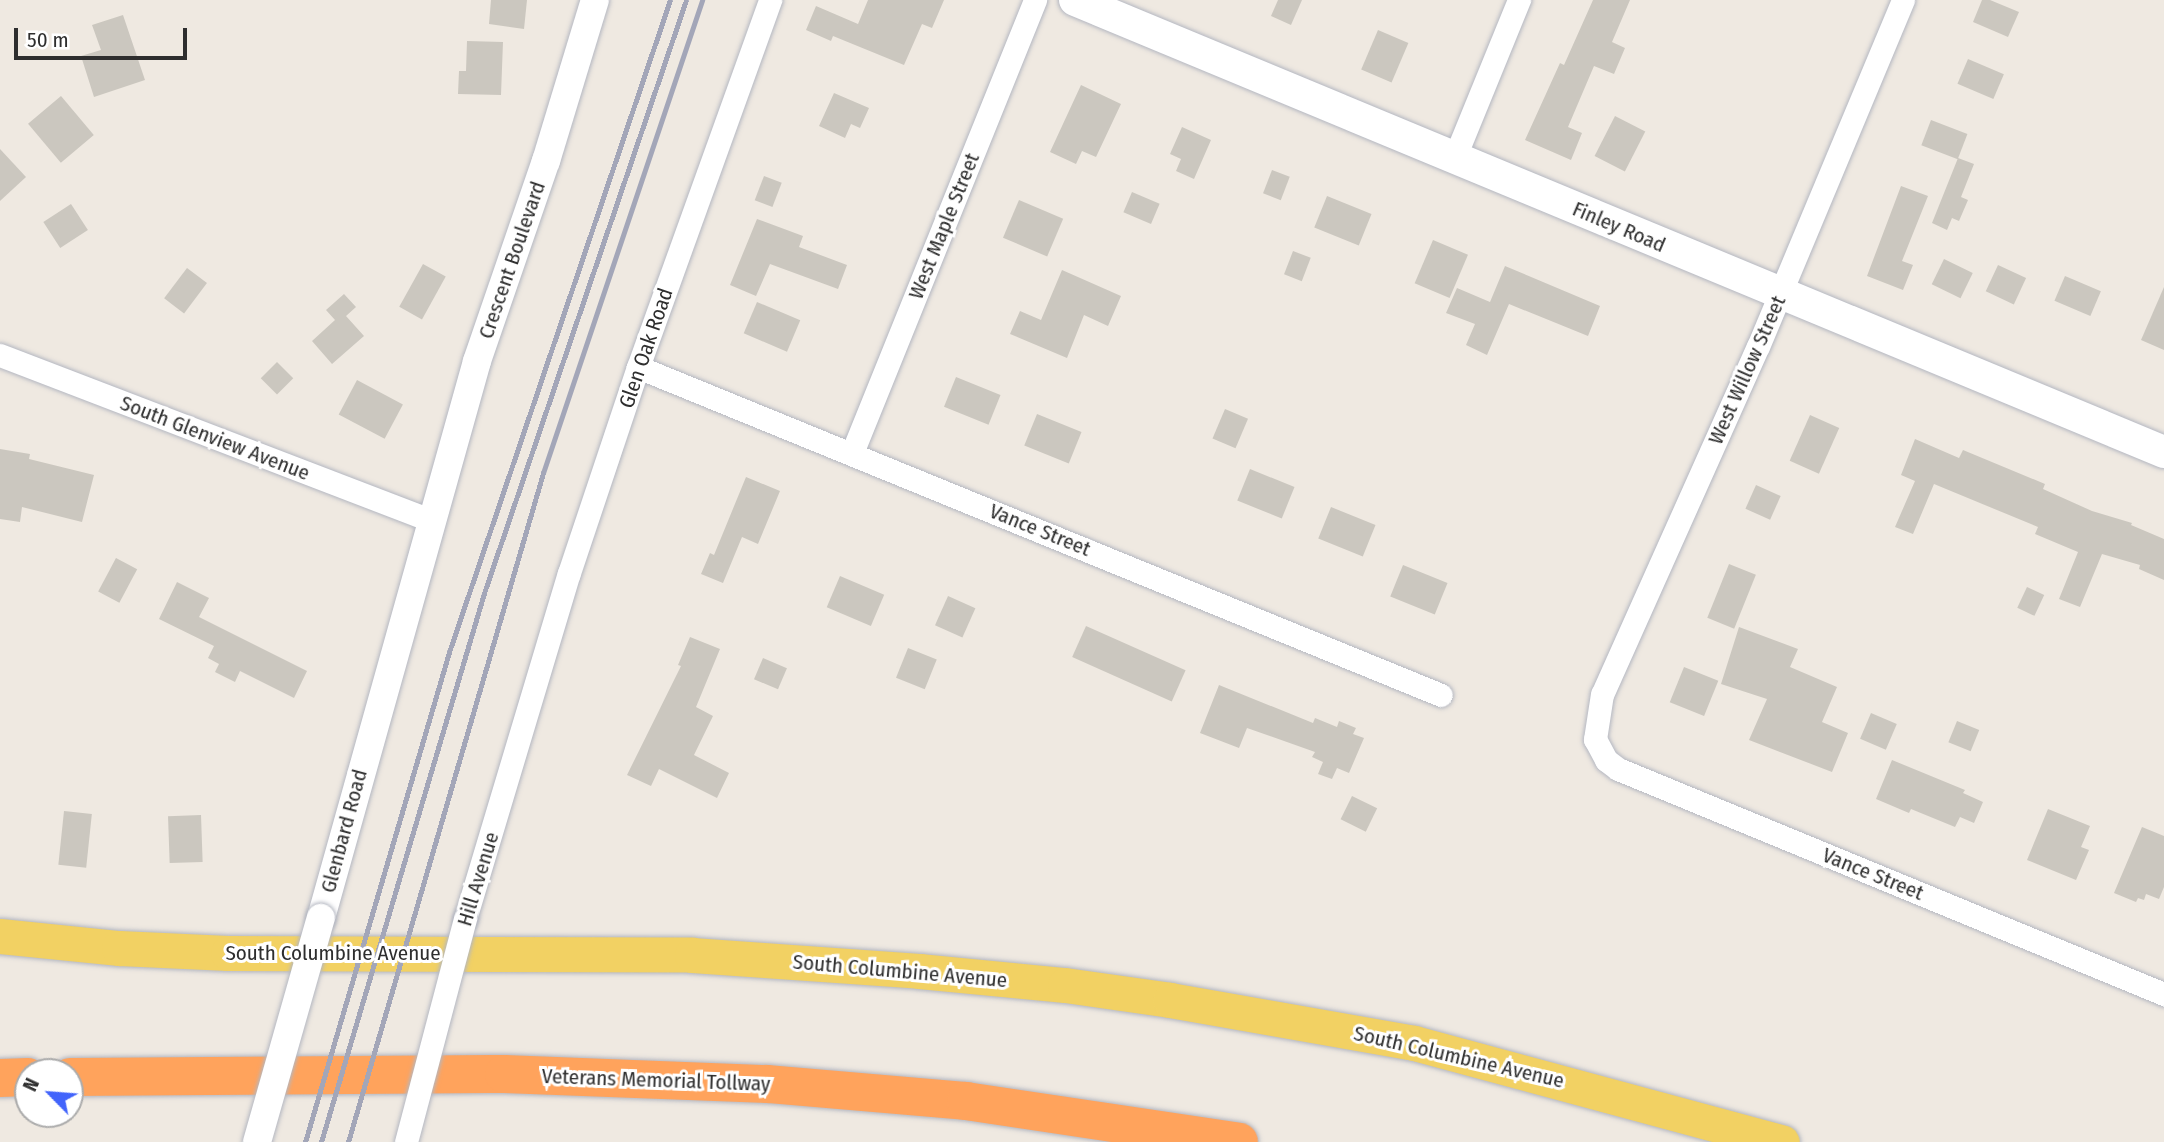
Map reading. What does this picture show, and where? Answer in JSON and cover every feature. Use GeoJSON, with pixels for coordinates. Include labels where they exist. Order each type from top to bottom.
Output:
{"type":"FeatureCollection","features":[{"type":"Feature","properties":{"kind":"highway","name":"Veterans Memorial Tollway"},"geometry":{"type":"LineString","coordinates":[[84,1077],[504,1074],[768,1084],[967,1101],[1238,1142]]}},
{"type":"Feature","properties":{"kind":"main road","name":"Finley Road"},"geometry":{"type":"LineString","coordinates":[[1075,0],[1780,295],[2164,452]]}},
{"type":"Feature","properties":{"kind":"main road","name":"South Columbine Avenue"},"geometry":{"type":"LineString","coordinates":[[0,936],[119,948],[228,953],[692,955],[919,971],[1065,985],[1170,999],[1414,1043],[1782,1142]]}},
{"type":"Feature","properties":{"kind":"street","name":"Crescent Boulevard"},"geometry":{"type":"LineString","coordinates":[[430,520],[477,361],[545,161],[595,0]]}},
{"type":"Feature","properties":{"kind":"street","name":"Glen Oak Road"},"geometry":{"type":"LineString","coordinates":[[532,699],[569,573],[638,367],[770,0]]}},
{"type":"Feature","properties":{"kind":"street","name":"West Maple Street"},"geometry":{"type":"LineString","coordinates":[[852,453],[1035,0]]}},
{"type":"Feature","properties":{"kind":"street"},"geometry":{"type":"LineString","coordinates":[[1454,159],[1519,0]]}},
{"type":"Feature","properties":{"kind":"street","name":"West Willow Street"},"geometry":{"type":"LineString","coordinates":[[1595,739],[1602,694],[1780,295],[1903,0]]}},
{"type":"Feature","properties":{"kind":"street","name":"South Glenview Avenue"},"geometry":{"type":"LineString","coordinates":[[0,355],[430,520]]}},
{"type":"Feature","properties":{"kind":"street","name":"Vance Street"},"geometry":{"type":"LineString","coordinates":[[638,367],[1441,695]]}},
{"type":"Feature","properties":{"kind":"street","name":"Glenbard Road"},"geometry":{"type":"LineString","coordinates":[[257,1142],[430,520]]}},
{"type":"Feature","properties":{"kind":"street","name":"Hill Avenue"},"geometry":{"type":"LineString","coordinates":[[406,1142],[465,919],[532,699]]}},
{"type":"Feature","properties":{"kind":"street","name":"Vance Street"},"geometry":{"type":"LineString","coordinates":[[1595,739],[1606,760],[1618,769],[2164,994]]}},
{"type":"Feature","properties":{"kind":"building"},"geometry":{"type":"Polygon","coordinates":[[[491,0],[527,0],[524,29],[489,24],[491,0]]]}},
{"type":"Feature","properties":{"kind":"building"},"geometry":{"type":"Polygon","coordinates":[[[868,0],[944,0],[932,28],[922,24],[904,65],[833,36],[831,41],[806,30],[816,6],[858,24],[868,0]]]}},
{"type":"Feature","properties":{"kind":"building"},"geometry":{"type":"Polygon","coordinates":[[[1278,0],[1302,0],[1291,25],[1271,16],[1278,0]]]}},
{"type":"Feature","properties":{"kind":"building"},"geometry":{"type":"Polygon","coordinates":[[[1593,0],[1630,0],[1612,42],[1625,48],[1614,74],[1594,66],[1568,127],[1582,133],[1571,160],[1525,140],[1560,63],[1564,65],[1593,0]]]}},
{"type":"Feature","properties":{"kind":"building"},"geometry":{"type":"Polygon","coordinates":[[[1982,0],[1990,0],[2019,12],[2008,37],[1973,22],[1982,0]]]}},
{"type":"Feature","properties":{"kind":"building"},"geometry":{"type":"Polygon","coordinates":[[[123,15],[145,80],[94,97],[81,56],[101,50],[92,25],[123,15]]]}},
{"type":"Feature","properties":{"kind":"building"},"geometry":{"type":"Polygon","coordinates":[[[1378,30],[1408,43],[1392,82],[1361,70],[1378,30]]]}},
{"type":"Feature","properties":{"kind":"building"},"geometry":{"type":"Polygon","coordinates":[[[467,41],[503,42],[501,95],[458,94],[459,71],[466,71],[467,41]]]}},
{"type":"Feature","properties":{"kind":"building"},"geometry":{"type":"Polygon","coordinates":[[[1968,59],[2004,74],[1993,99],[1957,84],[1968,59]]]}},
{"type":"Feature","properties":{"kind":"building"},"geometry":{"type":"Polygon","coordinates":[[[1081,85],[1121,104],[1096,157],[1082,151],[1076,164],[1050,152],[1081,85]]]}},
{"type":"Feature","properties":{"kind":"building"},"geometry":{"type":"Polygon","coordinates":[[[834,93],[869,108],[860,128],[851,124],[845,138],[819,126],[834,93]]]}},
{"type":"Feature","properties":{"kind":"building"},"geometry":{"type":"Polygon","coordinates":[[[61,96],[94,135],[61,163],[28,124],[61,96]]]}},
{"type":"Feature","properties":{"kind":"building"},"geometry":{"type":"Polygon","coordinates":[[[1615,116],[1645,131],[1625,172],[1595,156],[1615,116]]]}},
{"type":"Feature","properties":{"kind":"building"},"geometry":{"type":"Polygon","coordinates":[[[1931,120],[1967,134],[1958,159],[1921,145],[1931,120]]]}},
{"type":"Feature","properties":{"kind":"building"},"geometry":{"type":"Polygon","coordinates":[[[1182,127],[1211,140],[1194,179],[1176,171],[1181,159],[1170,154],[1182,127]]]}},
{"type":"Feature","properties":{"kind":"building"},"geometry":{"type":"Polygon","coordinates":[[[0,149],[26,177],[0,201],[0,149]]]}},
{"type":"Feature","properties":{"kind":"building"},"geometry":{"type":"Polygon","coordinates":[[[1958,158],[1974,164],[1961,197],[1968,200],[1959,221],[1952,218],[1947,230],[1932,223],[1958,158]]]}},
{"type":"Feature","properties":{"kind":"building"},"geometry":{"type":"Polygon","coordinates":[[[1272,170],[1290,177],[1281,200],[1263,193],[1272,170]]]}},
{"type":"Feature","properties":{"kind":"building"},"geometry":{"type":"Polygon","coordinates":[[[764,176],[782,183],[772,207],[755,200],[764,176]]]}},
{"type":"Feature","properties":{"kind":"building"},"geometry":{"type":"Polygon","coordinates":[[[1901,186],[1928,196],[1902,261],[1913,265],[1903,290],[1867,276],[1901,186]]]}},
{"type":"Feature","properties":{"kind":"building"},"geometry":{"type":"Polygon","coordinates":[[[1132,192],[1160,204],[1151,224],[1123,212],[1132,192]]]}},
{"type":"Feature","properties":{"kind":"building"},"geometry":{"type":"Polygon","coordinates":[[[1327,196],[1372,214],[1359,246],[1314,228],[1327,196]]]}},
{"type":"Feature","properties":{"kind":"building"},"geometry":{"type":"Polygon","coordinates":[[[1019,200],[1063,219],[1047,256],[1003,238],[1019,200]]]}},
{"type":"Feature","properties":{"kind":"building"},"geometry":{"type":"Polygon","coordinates":[[[71,204],[88,230],[60,248],[43,222],[71,204]]]}},
{"type":"Feature","properties":{"kind":"building"},"geometry":{"type":"Polygon","coordinates":[[[757,219],[803,236],[799,247],[847,265],[838,289],[770,264],[756,296],[730,285],[757,219]]]}},
{"type":"Feature","properties":{"kind":"building"},"geometry":{"type":"Polygon","coordinates":[[[1433,240],[1468,255],[1450,298],[1415,283],[1433,240]]]}},
{"type":"Feature","properties":{"kind":"building"},"geometry":{"type":"Polygon","coordinates":[[[1293,251],[1311,258],[1302,281],[1284,274],[1293,251]]]}},
{"type":"Feature","properties":{"kind":"building"},"geometry":{"type":"Polygon","coordinates":[[[1944,259],[1973,273],[1960,298],[1932,284],[1944,259]]]}},
{"type":"Feature","properties":{"kind":"building"},"geometry":{"type":"Polygon","coordinates":[[[423,264],[446,277],[422,319],[399,307],[423,264]]]}},
{"type":"Feature","properties":{"kind":"building"},"geometry":{"type":"Polygon","coordinates":[[[1998,265],[2026,278],[2014,304],[1986,291],[1998,265]]]}},
{"type":"Feature","properties":{"kind":"building"},"geometry":{"type":"Polygon","coordinates":[[[1505,266],[1600,306],[1588,336],[1509,304],[1487,355],[1466,345],[1475,324],[1446,313],[1457,288],[1490,302],[1505,266]]]}},
{"type":"Feature","properties":{"kind":"building"},"geometry":{"type":"Polygon","coordinates":[[[187,268],[207,283],[184,313],[164,298],[187,268]]]}},
{"type":"Feature","properties":{"kind":"building"},"geometry":{"type":"Polygon","coordinates":[[[1062,270],[1121,296],[1108,326],[1084,315],[1067,358],[1010,334],[1020,311],[1041,320],[1062,270]]]}},
{"type":"Feature","properties":{"kind":"building"},"geometry":{"type":"Polygon","coordinates":[[[2065,276],[2101,291],[2090,316],[2054,301],[2065,276]]]}},
{"type":"Feature","properties":{"kind":"building"},"geometry":{"type":"Polygon","coordinates":[[[2164,287],[2164,350],[2141,340],[2164,287]]]}},
{"type":"Feature","properties":{"kind":"building"},"geometry":{"type":"Polygon","coordinates":[[[344,294],[356,307],[346,316],[364,336],[332,364],[312,341],[335,320],[326,310],[344,294]]]}},
{"type":"Feature","properties":{"kind":"building"},"geometry":{"type":"Polygon","coordinates":[[[757,302],[800,320],[787,352],[744,333],[757,302]]]}},
{"type":"Feature","properties":{"kind":"building"},"geometry":{"type":"Polygon","coordinates":[[[277,362],[293,378],[277,395],[261,378],[277,362]]]}},
{"type":"Feature","properties":{"kind":"building"},"geometry":{"type":"Polygon","coordinates":[[[956,377],[1001,395],[989,425],[944,407],[956,377]]]}},
{"type":"Feature","properties":{"kind":"building"},"geometry":{"type":"Polygon","coordinates":[[[357,380],[403,404],[385,439],[339,414],[357,380]]]}},
{"type":"Feature","properties":{"kind":"building"},"geometry":{"type":"Polygon","coordinates":[[[1225,409],[1248,419],[1236,448],[1212,438],[1225,409]]]}},
{"type":"Feature","properties":{"kind":"building"},"geometry":{"type":"Polygon","coordinates":[[[1037,414],[1082,432],[1069,464],[1024,446],[1037,414]]]}},
{"type":"Feature","properties":{"kind":"building"},"geometry":{"type":"Polygon","coordinates":[[[1810,415],[1839,428],[1819,474],[1790,461],[1810,415]]]}},
{"type":"Feature","properties":{"kind":"building"},"geometry":{"type":"Polygon","coordinates":[[[1915,439],[1959,458],[1963,450],[2045,484],[2043,489],[2092,511],[2132,523],[2131,525],[2164,539],[2164,580],[2139,569],[2140,565],[2102,554],[2080,607],[2059,599],[2078,552],[2035,534],[2038,527],[1934,484],[1913,534],[1895,527],[1915,481],[1901,475],[1915,439]]]}},
{"type":"Feature","properties":{"kind":"building"},"geometry":{"type":"Polygon","coordinates":[[[0,449],[30,454],[29,459],[94,475],[82,522],[22,507],[20,522],[0,519],[0,449]]]}},
{"type":"Feature","properties":{"kind":"building"},"geometry":{"type":"Polygon","coordinates":[[[1250,469],[1295,487],[1282,519],[1237,501],[1250,469]]]}},
{"type":"Feature","properties":{"kind":"building"},"geometry":{"type":"Polygon","coordinates":[[[746,477],[780,491],[758,544],[742,537],[723,583],[701,574],[710,553],[714,555],[746,477]]]}},
{"type":"Feature","properties":{"kind":"building"},"geometry":{"type":"Polygon","coordinates":[[[1756,485],[1781,496],[1770,520],[1745,509],[1756,485]]]}},
{"type":"Feature","properties":{"kind":"building"},"geometry":{"type":"Polygon","coordinates":[[[1331,507],[1376,525],[1363,557],[1318,539],[1331,507]]]}},
{"type":"Feature","properties":{"kind":"building"},"geometry":{"type":"Polygon","coordinates":[[[116,558],[137,569],[119,603],[98,592],[116,558]]]}},
{"type":"Feature","properties":{"kind":"building"},"geometry":{"type":"Polygon","coordinates":[[[1729,564],[1756,575],[1734,629],[1707,618],[1729,564]]]}},
{"type":"Feature","properties":{"kind":"building"},"geometry":{"type":"Polygon","coordinates":[[[1403,565],[1448,583],[1435,615],[1390,597],[1403,565]]]}},
{"type":"Feature","properties":{"kind":"building"},"geometry":{"type":"Polygon","coordinates":[[[840,576],[884,595],[871,626],[827,607],[840,576]]]}},
{"type":"Feature","properties":{"kind":"building"},"geometry":{"type":"Polygon","coordinates":[[[177,582],[209,598],[199,617],[307,671],[294,698],[240,671],[235,682],[215,672],[219,664],[208,658],[214,646],[159,619],[177,582]]]}},
{"type":"Feature","properties":{"kind":"building"},"geometry":{"type":"Polygon","coordinates":[[[2027,587],[2044,595],[2034,616],[2017,608],[2027,587]]]}},
{"type":"Feature","properties":{"kind":"building"},"geometry":{"type":"Polygon","coordinates":[[[948,596],[975,608],[962,637],[935,625],[948,596]]]}},
{"type":"Feature","properties":{"kind":"building"},"geometry":{"type":"Polygon","coordinates":[[[1086,626],[1186,670],[1172,701],[1072,657],[1086,626]]]}},
{"type":"Feature","properties":{"kind":"building"},"geometry":{"type":"Polygon","coordinates":[[[1739,627],[1798,649],[1790,667],[1837,687],[1822,722],[1848,733],[1832,772],[1749,740],[1767,699],[1721,684],[1739,627]]]}},
{"type":"Feature","properties":{"kind":"building"},"geometry":{"type":"Polygon","coordinates":[[[690,637],[720,649],[696,707],[713,716],[694,755],[729,773],[717,798],[659,769],[651,786],[627,775],[681,666],[678,665],[690,637]]]}},
{"type":"Feature","properties":{"kind":"building"},"geometry":{"type":"Polygon","coordinates":[[[908,648],[937,660],[925,689],[896,678],[908,648]]]}},
{"type":"Feature","properties":{"kind":"building"},"geometry":{"type":"Polygon","coordinates":[[[763,658],[787,668],[778,689],[754,679],[763,658]]]}},
{"type":"Feature","properties":{"kind":"building"},"geometry":{"type":"Polygon","coordinates":[[[1684,667],[1718,681],[1704,716],[1670,702],[1684,667]]]}},
{"type":"Feature","properties":{"kind":"building"},"geometry":{"type":"Polygon","coordinates":[[[1219,685],[1313,723],[1315,718],[1337,727],[1339,721],[1356,728],[1353,734],[1364,738],[1349,773],[1337,768],[1332,779],[1318,774],[1323,762],[1312,757],[1315,752],[1247,728],[1239,748],[1200,733],[1219,685]]]}},
{"type":"Feature","properties":{"kind":"building"},"geometry":{"type":"Polygon","coordinates":[[[1871,713],[1897,724],[1886,750],[1860,739],[1871,713]]]}},
{"type":"Feature","properties":{"kind":"building"},"geometry":{"type":"Polygon","coordinates":[[[1957,721],[1979,730],[1971,751],[1948,742],[1957,721]]]}},
{"type":"Feature","properties":{"kind":"building"},"geometry":{"type":"Polygon","coordinates":[[[1892,760],[1965,790],[1963,793],[1983,802],[1974,823],[1960,817],[1955,827],[1911,809],[1909,813],[1876,799],[1892,760]]]}},
{"type":"Feature","properties":{"kind":"building"},"geometry":{"type":"Polygon","coordinates":[[[1352,796],[1377,808],[1366,832],[1341,819],[1352,796]]]}},
{"type":"Feature","properties":{"kind":"building"},"geometry":{"type":"Polygon","coordinates":[[[2048,809],[2090,826],[2081,847],[2089,850],[2076,880],[2027,860],[2048,809]]]}},
{"type":"Feature","properties":{"kind":"building"},"geometry":{"type":"Polygon","coordinates":[[[64,811],[92,814],[86,868],[58,865],[64,811]]]}},
{"type":"Feature","properties":{"kind":"building"},"geometry":{"type":"Polygon","coordinates":[[[201,815],[203,862],[170,863],[168,816],[201,815]]]}},
{"type":"Feature","properties":{"kind":"building"},"geometry":{"type":"Polygon","coordinates":[[[2142,827],[2164,836],[2164,887],[2159,899],[2146,894],[2144,900],[2138,898],[2136,902],[2114,893],[2142,827]]]}},
{"type":"Feature","properties":{"kind":"railway"},"geometry":{"type":"LineString","coordinates":[[305,1142],[449,652],[670,0]]}},
{"type":"Feature","properties":{"kind":"railway"},"geometry":{"type":"LineString","coordinates":[[321,1142],[484,593],[686,0]]}},
{"type":"Feature","properties":{"kind":"railway"},"geometry":{"type":"LineString","coordinates":[[348,1142],[543,473],[702,0]]}}]}
